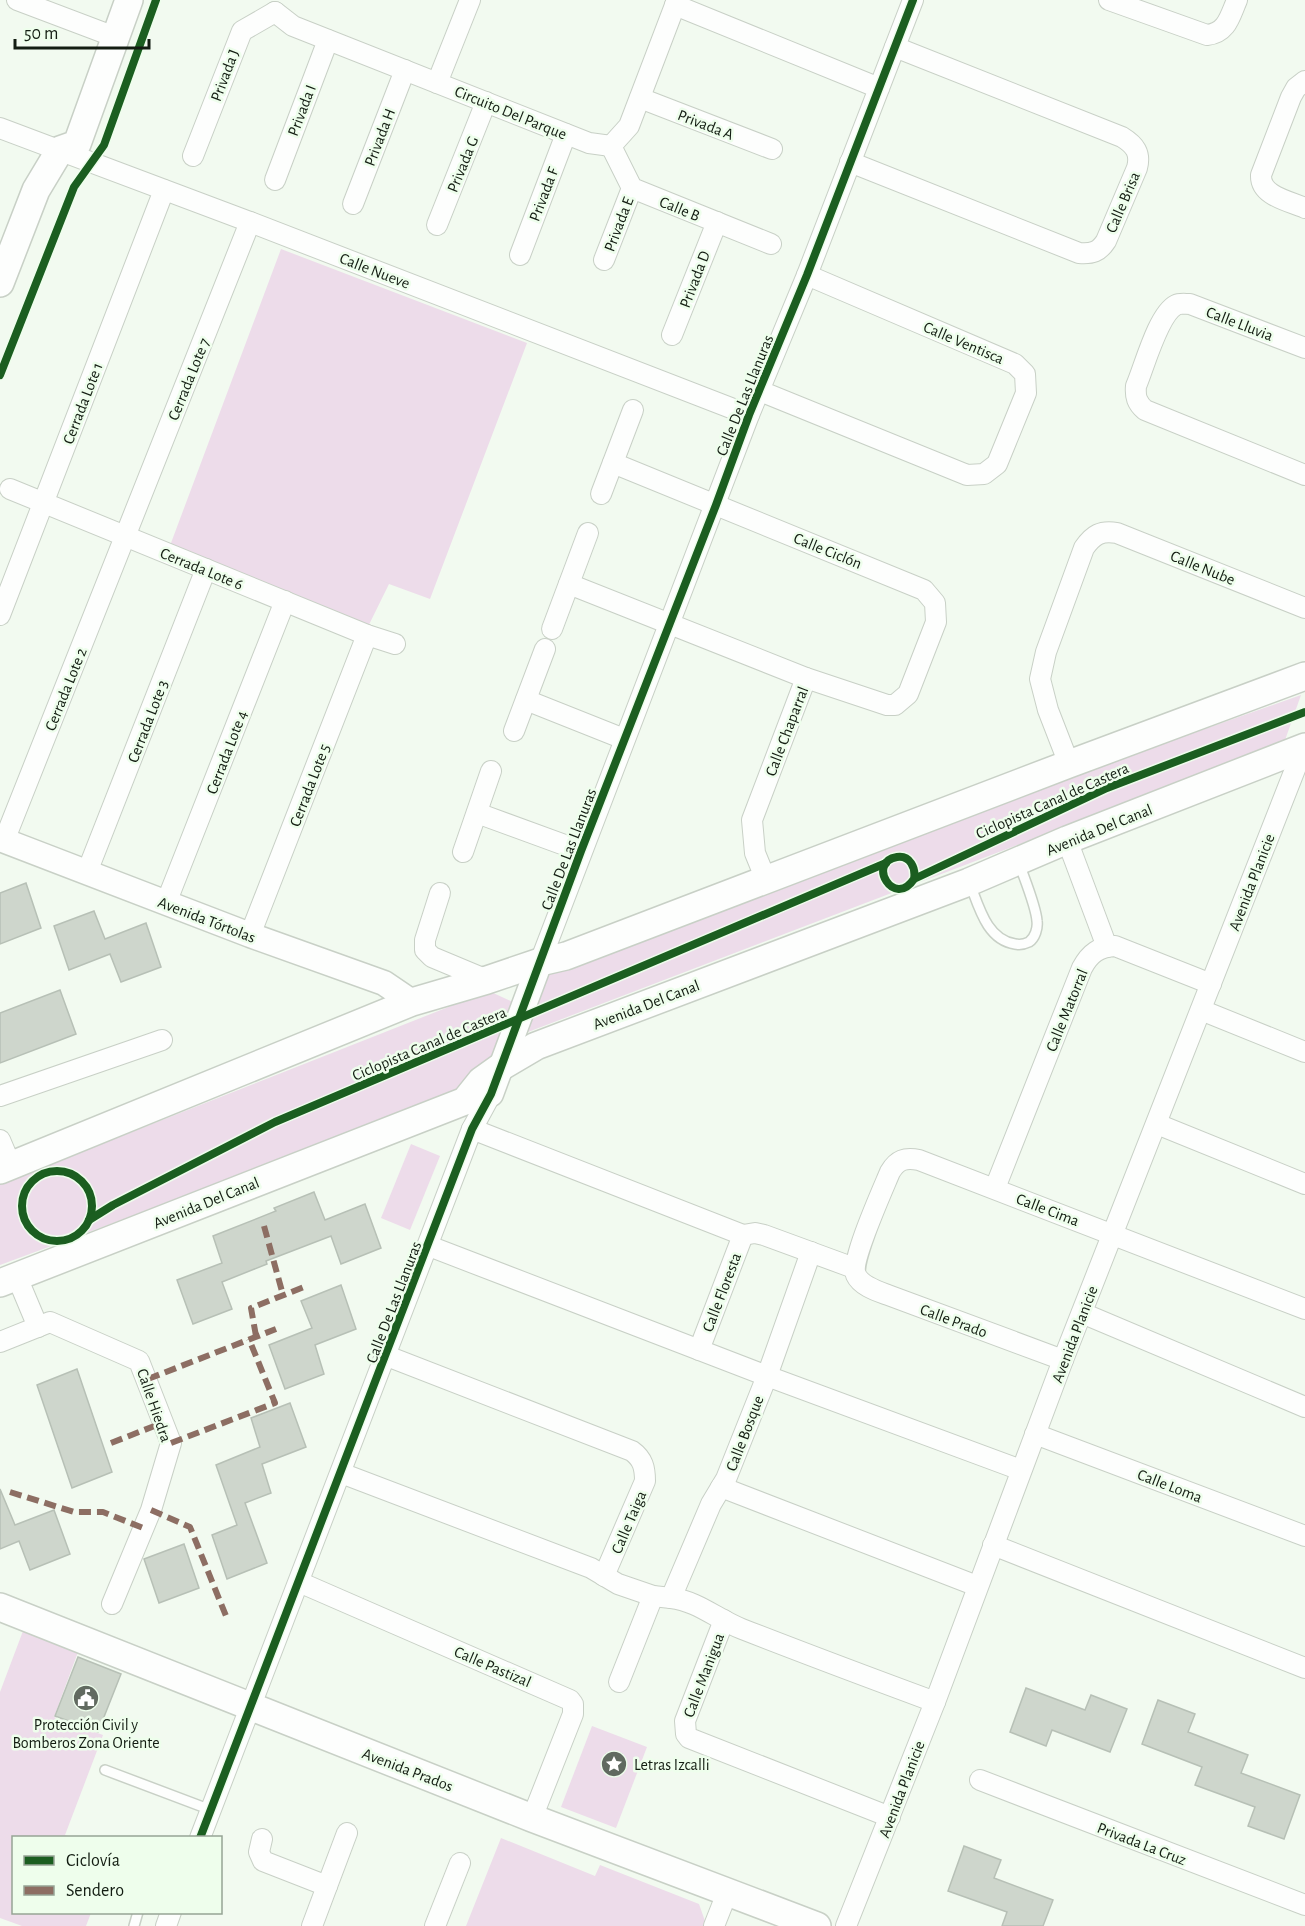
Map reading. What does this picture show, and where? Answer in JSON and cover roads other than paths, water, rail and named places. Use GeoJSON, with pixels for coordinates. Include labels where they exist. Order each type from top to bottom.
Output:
{"type":"FeatureCollection","features":[{"type":"Feature","properties":{"kind":"main road"},"geometry":{"type":"LineString","coordinates":[[0,283],[36,190],[60,150],[77,144],[129,0]]}},
{"type":"Feature","properties":{"kind":"main road"},"geometry":{"type":"LineString","coordinates":[[5,1168],[412,1002],[566,956],[1305,676]]}},
{"type":"Feature","properties":{"kind":"main road","name":"Avenida Del Canal"},"geometry":{"type":"LineString","coordinates":[[8,1280],[465,1101],[481,1081],[501,1066],[536,1046],[969,882],[1067,840],[1305,746]]}},
{"type":"Feature","properties":{"kind":"main road","name":"Avenida Prados"},"geometry":{"type":"LineString","coordinates":[[0,1608],[532,1818],[817,1926]]}},
{"type":"Feature","properties":{"kind":"street"},"geometry":{"type":"LineString","coordinates":[[17,0],[115,37]]}},
{"type":"Feature","properties":{"kind":"street"},"geometry":{"type":"LineString","coordinates":[[437,83],[470,0]]}},
{"type":"Feature","properties":{"kind":"street","name":"Calle De Las Llanuras"},"geometry":{"type":"LineString","coordinates":[[201,1836],[387,1356],[472,1129],[491,1094],[624,739],[913,0]]}},
{"type":"Feature","properties":{"kind":"street"},"geometry":{"type":"LineString","coordinates":[[1109,0],[1199,33],[1215,34],[1227,25],[1237,0]]}},
{"type":"Feature","properties":{"kind":"street"},"geometry":{"type":"LineString","coordinates":[[632,188],[611,146],[629,126],[676,3],[879,88]]}},
{"type":"Feature","properties":{"kind":"street","name":"Circuito Del Parque"},"geometry":{"type":"LineString","coordinates":[[275,6],[293,26],[589,143],[611,146]]}},
{"type":"Feature","properties":{"kind":"street","name":"Privada J"},"geometry":{"type":"LineString","coordinates":[[192,156],[242,31],[275,6]]}},
{"type":"Feature","properties":{"kind":"street","name":"Privada I"},"geometry":{"type":"LineString","coordinates":[[275,180],[328,40]]}},
{"type":"Feature","properties":{"kind":"street","name":"Calle Brisa"},"geometry":{"type":"LineString","coordinates":[[850,162],[1079,253],[1088,254],[1102,248],[1137,168],[1139,160],[1137,151],[1132,142],[1122,136],[895,47]]}},
{"type":"Feature","properties":{"kind":"street","name":"Privada H"},"geometry":{"type":"LineString","coordinates":[[353,204],[405,70]]}},
{"type":"Feature","properties":{"kind":"street"},"geometry":{"type":"LineString","coordinates":[[1305,81],[1296,88],[1291,97],[1260,180],[1268,192],[1305,208]]}},
{"type":"Feature","properties":{"kind":"street","name":"Privada A"},"geometry":{"type":"LineString","coordinates":[[640,98],[772,149]]}},
{"type":"Feature","properties":{"kind":"street","name":"Privada G"},"geometry":{"type":"LineString","coordinates":[[437,225],[486,102]]}},
{"type":"Feature","properties":{"kind":"street","name":"Calle Nueve"},"geometry":{"type":"LineString","coordinates":[[0,128],[749,415]]}},
{"type":"Feature","properties":{"kind":"street","name":"Privada F"},"geometry":{"type":"LineString","coordinates":[[520,255],[566,134]]}},
{"type":"Feature","properties":{"kind":"street","name":"Calle B"},"geometry":{"type":"LineString","coordinates":[[632,188],[771,244]]}},
{"type":"Feature","properties":{"kind":"street","name":"Privada E"},"geometry":{"type":"LineString","coordinates":[[604,260],[632,188]]}},
{"type":"Feature","properties":{"kind":"street","name":"Cerrada Lote 1"},"geometry":{"type":"LineString","coordinates":[[0,615],[164,190]]}},
{"type":"Feature","properties":{"kind":"street","name":"Cerrada Lote 7"},"geometry":{"type":"LineString","coordinates":[[125,537],[250,222]]}},
{"type":"Feature","properties":{"kind":"street","name":"Privada D"},"geometry":{"type":"LineString","coordinates":[[672,335],[717,222]]}},
{"type":"Feature","properties":{"kind":"street","name":"Calle Ventisca"},"geometry":{"type":"LineString","coordinates":[[760,391],[967,475],[976,476],[984,474],[997,464],[1026,393],[1025,374],[1015,364],[807,274]]}},
{"type":"Feature","properties":{"kind":"street","name":"Calle Lluvia"},"geometry":{"type":"LineString","coordinates":[[1305,348],[1190,304],[1174,306],[1163,318],[1136,386],[1137,400],[1145,410],[1305,475]]}},
{"type":"Feature","properties":{"kind":"street"},"geometry":{"type":"LineString","coordinates":[[601,494],[633,410]]}},
{"type":"Feature","properties":{"kind":"street","name":"Calle Ciclón"},"geometry":{"type":"LineString","coordinates":[[612,463],[924,590],[935,603]]}},
{"type":"Feature","properties":{"kind":"street","name":"Cerrada Lote 6"},"geometry":{"type":"LineString","coordinates":[[10,489],[367,635],[395,644]]}},
{"type":"Feature","properties":{"kind":"street","name":"Calle Nube"},"geometry":{"type":"LineString","coordinates":[[1069,764],[1042,692],[1042,666],[1084,548],[1090,538],[1100,533],[1117,533],[1305,608]]}},
{"type":"Feature","properties":{"kind":"street"},"geometry":{"type":"LineString","coordinates":[[552,629],[588,534]]}},
{"type":"Feature","properties":{"kind":"street","name":"Cerrada Lote 2"},"geometry":{"type":"LineString","coordinates":[[2,840],[125,537]]}},
{"type":"Feature","properties":{"kind":"street","name":"Cerrada Lote 3"},"geometry":{"type":"LineString","coordinates":[[87,872],[206,569]]}},
{"type":"Feature","properties":{"kind":"street"},"geometry":{"type":"LineString","coordinates":[[568,584],[806,678]]}},
{"type":"Feature","properties":{"kind":"street","name":"Cerrada Lote 4"},"geometry":{"type":"LineString","coordinates":[[166,903],[285,601]]}},
{"type":"Feature","properties":{"kind":"street","name":"Calle Chaparral"},"geometry":{"type":"LineString","coordinates":[[766,880],[756,853],[752,820],[806,678],[879,704],[895,705],[908,694],[936,622],[935,603]]}},
{"type":"Feature","properties":{"kind":"street","name":"Cerrada Lote 5"},"geometry":{"type":"LineString","coordinates":[[250,935],[367,635]]}},
{"type":"Feature","properties":{"kind":"street"},"geometry":{"type":"LineString","coordinates":[[514,731],[545,649]]}},
{"type":"Feature","properties":{"kind":"street"},"geometry":{"type":"LineString","coordinates":[[526,700],[624,739]]}},
{"type":"Feature","properties":{"kind":"street","name":"Avenida Planicie"},"geometry":{"type":"LineString","coordinates":[[846,1926],[890,1817],[1063,1360],[1305,746]]}},
{"type":"Feature","properties":{"kind":"street"},"geometry":{"type":"LineString","coordinates":[[463,852],[491,771]]}},
{"type":"Feature","properties":{"kind":"street"},"geometry":{"type":"LineString","coordinates":[[477,813],[581,851]]}},
{"type":"Feature","properties":{"kind":"street","name":"Avenida Tórtolas"},"geometry":{"type":"LineString","coordinates":[[2,840],[250,935],[384,983],[412,1002]]}},
{"type":"Feature","properties":{"kind":"street"},"geometry":{"type":"LineString","coordinates":[[1067,840],[1107,947],[1123,949],[1211,984]]}},
{"type":"Feature","properties":{"kind":"street"},"geometry":{"type":"LineString","coordinates":[[440,893],[425,940],[425,950],[432,957],[487,980]]}},
{"type":"Feature","properties":{"kind":"street","name":"Calle Matorral"},"geometry":{"type":"LineString","coordinates":[[995,1188],[1082,968],[1091,954],[1107,947]]}},
{"type":"Feature","properties":{"kind":"street"},"geometry":{"type":"LineString","coordinates":[[1201,1010],[1305,1052]]}},
{"type":"Feature","properties":{"kind":"street"},"geometry":{"type":"LineString","coordinates":[[0,1096],[162,1040]]}},
{"type":"Feature","properties":{"kind":"street"},"geometry":{"type":"LineString","coordinates":[[1157,1124],[1305,1184]]}},
{"type":"Feature","properties":{"kind":"street","name":"Calle Floresta"},"geometry":{"type":"LineString","coordinates":[[429,1246],[699,1350],[743,1234],[472,1129]]}},
{"type":"Feature","properties":{"kind":"street"},"geometry":{"type":"LineString","coordinates":[[0,1140],[5,1168]]}},
{"type":"Feature","properties":{"kind":"street","name":"Calle Cima"},"geometry":{"type":"LineString","coordinates":[[854,1268],[890,1172],[901,1160],[919,1160],[1305,1309]]}},
{"type":"Feature","properties":{"kind":"street"},"geometry":{"type":"LineString","coordinates":[[743,1234],[764,1235],[854,1268]]}},
{"type":"Feature","properties":{"kind":"street"},"geometry":{"type":"LineString","coordinates":[[699,1350],[766,1376],[811,1252]]}},
{"type":"Feature","properties":{"kind":"street","name":"Calle Prado"},"geometry":{"type":"LineString","coordinates":[[854,1268],[859,1280],[868,1287],[1063,1360]]}},
{"type":"Feature","properties":{"kind":"street"},"geometry":{"type":"LineString","coordinates":[[0,1341],[38,1327],[8,1280]]}},
{"type":"Feature","properties":{"kind":"street"},"geometry":{"type":"LineString","coordinates":[[1082,1313],[1305,1407]]}},
{"type":"Feature","properties":{"kind":"street","name":"Calle Hiedra"},"geometry":{"type":"LineString","coordinates":[[38,1327],[50,1322],[139,1361],[171,1443],[151,1510],[112,1604]]}},
{"type":"Feature","properties":{"kind":"street","name":"Calle Taiga"},"geometry":{"type":"LineString","coordinates":[[341,1473],[591,1568],[604,1576],[645,1481],[645,1472],[639,1456],[632,1451],[387,1356]]}},
{"type":"Feature","properties":{"kind":"street","name":"Calle Bosque"},"geometry":{"type":"LineString","coordinates":[[977,1586],[721,1487],[730,1471],[766,1376],[1021,1470]]}},
{"type":"Feature","properties":{"kind":"street","name":"Calle Loma"},"geometry":{"type":"LineString","coordinates":[[1035,1434],[1305,1536]]}},
{"type":"Feature","properties":{"kind":"street"},"geometry":{"type":"LineString","coordinates":[[619,1682],[721,1487]]}},
{"type":"Feature","properties":{"kind":"street"},"geometry":{"type":"LineString","coordinates":[[993,1545],[1305,1668]]}},
{"type":"Feature","properties":{"kind":"street"},"geometry":{"type":"LineString","coordinates":[[604,1576],[618,1584],[681,1600],[724,1620]]}},
{"type":"Feature","properties":{"kind":"street","name":"Calle Pastizal"},"geometry":{"type":"LineString","coordinates":[[299,1582],[570,1700],[573,1704],[573,1714],[532,1818]]}},
{"type":"Feature","properties":{"kind":"street","name":"Calle Manigua"},"geometry":{"type":"LineString","coordinates":[[890,1817],[689,1738],[686,1734],[685,1721],[724,1620],[739,1628],[934,1702]]}},
{"type":"Feature","properties":{"kind":"street","name":"Privada La Cruz"},"geometry":{"type":"LineString","coordinates":[[980,1780],[1305,1905]]}},
{"type":"Feature","properties":{"kind":"street"},"geometry":{"type":"LineString","coordinates":[[312,1926],[348,1833]]}},
{"type":"Feature","properties":{"kind":"street"},"geometry":{"type":"LineString","coordinates":[[262,1839],[259,1852],[263,1861],[327,1886]]}},
{"type":"Feature","properties":{"kind":"street"},"geometry":{"type":"LineString","coordinates":[[435,1926],[460,1863]]}},
{"type":"Feature","properties":{"kind":"street"},"geometry":{"type":"LineString","coordinates":[[714,1926],[727,1893]]}},
{"type":"Feature","properties":{"kind":"lane"},"geometry":{"type":"LineString","coordinates":[[969,882],[986,923],[994,933],[1010,943],[1019,945],[1027,943],[1034,937],[1037,920],[1018,862]]}},
{"type":"Feature","properties":{"kind":"lane"},"geometry":{"type":"LineString","coordinates":[[105,1770],[210,1810]]}},
{"type":"Feature","properties":{"kind":"place","name":"Protección Civil y Bomberos Zona Oriente"},"geometry":{"type":"Point","coordinates":[86,1698]}},
{"type":"Feature","properties":{"kind":"place","name":"Letras Izcalli"},"geometry":{"type":"Point","coordinates":[614,1764]}}]}
